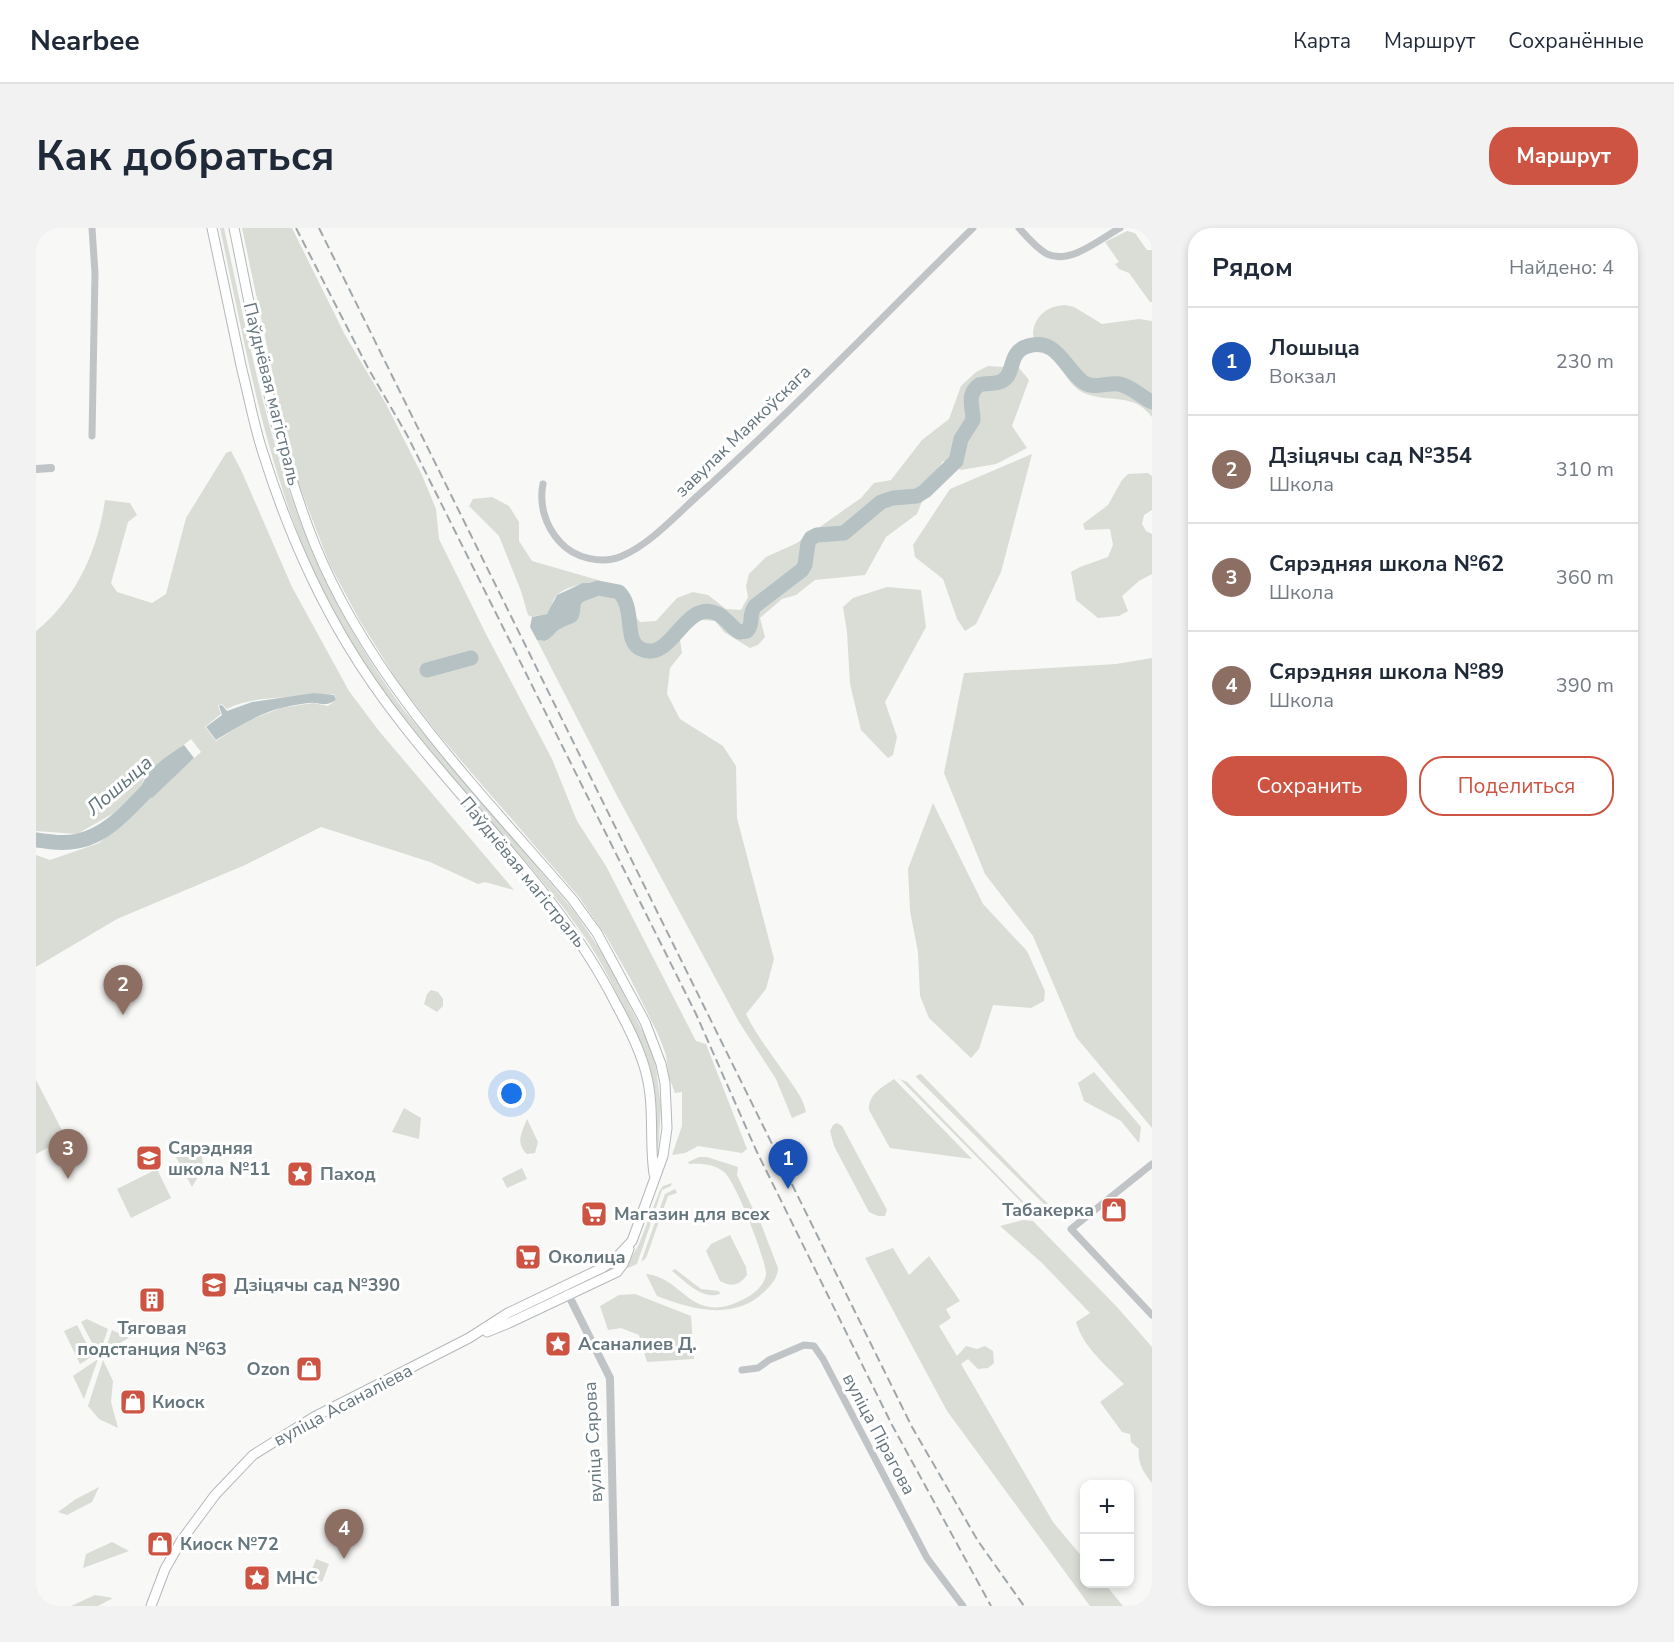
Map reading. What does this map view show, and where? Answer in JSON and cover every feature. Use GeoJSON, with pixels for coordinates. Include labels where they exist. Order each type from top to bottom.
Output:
{"type":"FeatureCollection","features":[{"type":"Feature","properties":{"kind":"main road","name":"Паўднёвая магістраль"},"geometry":{"type":"LineString","coordinates":[[212,228],[262,452],[305,565],[347,645],[399,721],[586,948],[629,1030],[646,1072],[652,1098],[651,1152],[654,1176]]}},
{"type":"Feature","properties":{"kind":"main road","name":"Паўднёвая магістраль"},"geometry":{"type":"LineString","coordinates":[[234,228],[279,441],[296,496],[316,547],[357,628],[388,678],[435,739],[573,900],[597,933],[628,989],[657,1050],[665,1083],[667,1128],[663,1155],[654,1176]]}},
{"type":"Feature","properties":{"kind":"main road","name":"вуліца Асаналіева"},"geometry":{"type":"LineString","coordinates":[[151,1606],[165,1569],[181,1541],[215,1495],[253,1455],[314,1417],[469,1338],[509,1323],[567,1290],[616,1272],[623,1263],[632,1241],[654,1176]]}},
{"type":"Feature","properties":{"kind":"street"},"geometry":{"type":"LineString","coordinates":[[92,228],[95,273],[92,436]]}},
{"type":"Feature","properties":{"kind":"street","name":"завулак Маякоўскага"},"geometry":{"type":"LineString","coordinates":[[543,483],[540,498],[550,529],[572,553],[602,560],[621,557],[643,544],[725,471],[973,228]]}},
{"type":"Feature","properties":{"kind":"street"},"geometry":{"type":"LineString","coordinates":[[1019,228],[1046,253],[1066,257],[1120,228]]}},
{"type":"Feature","properties":{"kind":"street"},"geometry":{"type":"LineString","coordinates":[[36,469],[51,468]]}},
{"type":"Feature","properties":{"kind":"street"},"geometry":{"type":"LineString","coordinates":[[1152,1164],[1071,1228],[1152,1315]]}},
{"type":"Feature","properties":{"kind":"street","name":"вуліца Сярова"},"geometry":{"type":"LineString","coordinates":[[567,1290],[610,1378],[615,1606]]}},
{"type":"Feature","properties":{"kind":"street","name":"вуліца Пірагова"},"geometry":{"type":"LineString","coordinates":[[742,1370],[758,1368],[769,1360],[804,1346],[814,1346],[823,1359],[927,1558],[958,1604]]}},
{"type":"Feature","properties":{"kind":"shaded area"},"geometry":{"type":"Polygon","coordinates":[[[220,228],[224,228],[259,385],[280,463],[316,562],[362,648],[403,709],[574,911],[605,957],[649,1044],[656,1067],[661,1108],[658,1151],[654,1150],[656,1101],[649,1064],[611,982],[595,954],[546,885],[440,764],[398,711],[367,668],[316,577],[279,480],[265,430],[220,228]]]}},
{"type":"Feature","properties":{"kind":"shaded area"},"geometry":{"type":"Polygon","coordinates":[[[242,228],[292,228],[345,335],[386,404],[422,475],[436,509],[439,539],[552,759],[577,821],[606,866],[696,1041],[706,1044],[747,1149],[742,1153],[698,1146],[685,1153],[672,1155],[682,1126],[682,1092],[675,1093],[669,1077],[666,1055],[658,1034],[606,936],[579,897],[439,735],[400,685],[360,621],[329,563],[293,469],[242,228]]]}},
{"type":"Feature","properties":{"kind":"shaded area"},"geometry":{"type":"Polygon","coordinates":[[[1127,231],[1135,233],[1147,250],[1152,250],[1152,302],[1129,273],[1119,269],[1115,264],[1119,262],[1105,242],[1127,231]]]}},
{"type":"Feature","properties":{"kind":"shaded area"},"geometry":{"type":"Polygon","coordinates":[[[1065,305],[1074,307],[1102,324],[1139,319],[1152,321],[1152,417],[1144,409],[1128,401],[1093,396],[1079,390],[1070,382],[1053,358],[1037,344],[1033,333],[1037,320],[1049,309],[1065,305]]]}},
{"type":"Feature","properties":{"kind":"shaded area"},"geometry":{"type":"Polygon","coordinates":[[[988,366],[1019,368],[1029,380],[1012,426],[1027,448],[996,464],[961,470],[943,461],[931,479],[917,514],[886,537],[865,575],[815,580],[796,595],[782,599],[760,618],[765,637],[758,645],[750,648],[724,632],[715,621],[690,619],[679,633],[682,653],[670,668],[667,694],[680,719],[723,746],[736,766],[737,818],[774,959],[766,989],[746,1014],[760,1039],[803,1102],[806,1112],[792,1118],[776,1079],[739,1022],[614,790],[537,640],[546,641],[557,631],[577,620],[581,604],[590,596],[591,585],[577,585],[558,594],[551,609],[544,615],[532,617],[528,615],[499,536],[469,506],[473,499],[492,497],[509,506],[519,522],[519,541],[532,561],[598,580],[618,595],[640,622],[656,621],[677,598],[693,592],[708,595],[726,609],[741,610],[748,597],[746,586],[749,574],[766,557],[797,543],[861,498],[874,483],[891,480],[922,440],[949,419],[961,386],[976,372],[988,366]]]}},
{"type":"Feature","properties":{"kind":"shaded area"},"geometry":{"type":"Polygon","coordinates":[[[231,451],[242,472],[292,587],[349,691],[379,731],[514,890],[485,882],[478,884],[430,862],[321,827],[245,865],[117,919],[36,967],[36,855],[50,860],[99,843],[201,752],[191,739],[144,778],[141,788],[114,813],[77,834],[36,831],[36,631],[63,604],[83,572],[97,537],[105,500],[130,503],[137,515],[128,522],[111,583],[117,592],[152,603],[166,594],[186,518],[226,453],[231,451]],[[314,693],[259,700],[227,709],[222,704],[218,706],[221,714],[205,727],[216,741],[249,720],[281,708],[313,703],[328,706],[336,700],[334,694],[314,693]]]}},
{"type":"Feature","properties":{"kind":"shaded area"},"geometry":{"type":"Polygon","coordinates":[[[1032,454],[1001,572],[976,624],[965,631],[957,619],[943,579],[915,557],[913,545],[950,489],[1032,454]]]}},
{"type":"Feature","properties":{"kind":"shaded area"},"geometry":{"type":"Polygon","coordinates":[[[1148,473],[1152,476],[1152,510],[1144,515],[1142,524],[1146,531],[1152,534],[1152,574],[1139,581],[1122,596],[1128,611],[1119,616],[1098,618],[1076,600],[1071,572],[1108,557],[1113,545],[1110,529],[1085,530],[1083,524],[1108,505],[1128,474],[1148,473]]]}},
{"type":"Feature","properties":{"kind":"shaded area"},"geometry":{"type":"Polygon","coordinates":[[[583,583],[589,583],[592,590],[590,596],[581,604],[577,620],[563,627],[545,641],[537,640],[530,627],[532,617],[547,614],[557,595],[583,583]]]}},
{"type":"Feature","properties":{"kind":"shaded area"},"geometry":{"type":"Polygon","coordinates":[[[887,587],[921,590],[926,627],[885,702],[897,737],[893,755],[888,758],[861,730],[850,684],[843,607],[853,598],[887,587]]]}},
{"type":"Feature","properties":{"kind":"shaded area"},"geometry":{"type":"Polygon","coordinates":[[[1152,658],[1152,1128],[1076,1037],[1033,936],[985,874],[944,773],[964,673],[1116,664],[1152,658]]]}},
{"type":"Feature","properties":{"kind":"shaded area"},"geometry":{"type":"Polygon","coordinates":[[[314,693],[334,695],[336,700],[327,704],[307,703],[272,711],[216,740],[206,727],[222,715],[219,706],[222,705],[227,711],[252,702],[314,693]]]}},
{"type":"Feature","properties":{"kind":"shaded area"},"geometry":{"type":"Polygon","coordinates":[[[184,745],[194,758],[152,798],[143,793],[141,788],[148,774],[184,745]]]}},
{"type":"Feature","properties":{"kind":"shaded area"},"geometry":{"type":"Polygon","coordinates":[[[933,803],[983,904],[1027,951],[1045,991],[1044,1001],[1031,1008],[993,1005],[979,1049],[971,1058],[929,1018],[920,996],[918,952],[910,911],[908,869],[933,803]]]}},
{"type":"Feature","properties":{"kind":"shaded area"},"geometry":{"type":"Polygon","coordinates":[[[431,990],[438,992],[443,999],[443,1006],[437,1012],[424,1004],[431,990]]]}},
{"type":"Feature","properties":{"kind":"shaded area"},"geometry":{"type":"Polygon","coordinates":[[[1094,1072],[1141,1127],[1139,1143],[1121,1121],[1084,1101],[1078,1083],[1094,1072]]]}},
{"type":"Feature","properties":{"kind":"shaded area"},"geometry":{"type":"Polygon","coordinates":[[[921,1074],[1051,1207],[1049,1209],[916,1077],[921,1074]]]}},
{"type":"Feature","properties":{"kind":"shaded area"},"geometry":{"type":"Polygon","coordinates":[[[894,1079],[972,1159],[890,1148],[869,1110],[869,1104],[881,1088],[894,1079]]]}},
{"type":"Feature","properties":{"kind":"shaded area"},"geometry":{"type":"Polygon","coordinates":[[[900,1079],[907,1082],[1038,1219],[900,1079]]]}},
{"type":"Feature","properties":{"kind":"shaded area"},"geometry":{"type":"Polygon","coordinates":[[[36,1080],[66,1138],[36,1154],[36,1080]]]}},
{"type":"Feature","properties":{"kind":"shaded area"},"geometry":{"type":"Polygon","coordinates":[[[404,1108],[421,1118],[419,1139],[392,1132],[404,1108]]]}},
{"type":"Feature","properties":{"kind":"shaded area"},"geometry":{"type":"Polygon","coordinates":[[[527,1119],[538,1142],[535,1153],[527,1154],[520,1142],[527,1119]]]}},
{"type":"Feature","properties":{"kind":"shaded area"},"geometry":{"type":"Polygon","coordinates":[[[837,1123],[842,1126],[887,1210],[885,1216],[869,1212],[834,1146],[830,1131],[837,1123]]]}},
{"type":"Feature","properties":{"kind":"shaded area"},"geometry":{"type":"Polygon","coordinates":[[[198,1145],[201,1151],[202,1167],[192,1187],[176,1157],[198,1145]]]}},
{"type":"Feature","properties":{"kind":"shaded area"},"geometry":{"type":"Polygon","coordinates":[[[699,1157],[707,1157],[738,1167],[737,1175],[756,1211],[778,1268],[773,1282],[767,1289],[742,1306],[729,1309],[700,1309],[657,1296],[646,1274],[670,1283],[700,1304],[713,1307],[727,1306],[746,1298],[764,1281],[766,1274],[761,1253],[735,1189],[720,1169],[707,1165],[689,1164],[688,1162],[699,1157]]]}},
{"type":"Feature","properties":{"kind":"shaded area"},"geometry":{"type":"Polygon","coordinates":[[[522,1168],[527,1179],[507,1188],[502,1178],[522,1168]]]}},
{"type":"Feature","properties":{"kind":"shaded area"},"geometry":{"type":"Polygon","coordinates":[[[157,1169],[171,1198],[131,1218],[117,1189],[157,1169]]]}},
{"type":"Feature","properties":{"kind":"shaded area"},"geometry":{"type":"Polygon","coordinates":[[[672,1183],[671,1186],[662,1190],[637,1264],[626,1267],[639,1244],[660,1190],[663,1186],[672,1183]]]}},
{"type":"Feature","properties":{"kind":"shaded area"},"geometry":{"type":"Polygon","coordinates":[[[675,1189],[677,1193],[668,1196],[646,1258],[641,1262],[665,1194],[675,1189]]]}},
{"type":"Feature","properties":{"kind":"shaded area"},"geometry":{"type":"Polygon","coordinates":[[[1023,1220],[1033,1221],[1117,1307],[1152,1347],[1152,1483],[1142,1468],[1139,1449],[1131,1442],[1130,1434],[1122,1432],[1100,1402],[1124,1384],[1096,1355],[1079,1331],[1076,1322],[1090,1313],[1042,1263],[1000,1226],[1023,1220]]]}},
{"type":"Feature","properties":{"kind":"shaded area"},"geometry":{"type":"Polygon","coordinates":[[[730,1235],[746,1267],[747,1275],[738,1283],[731,1285],[720,1281],[706,1251],[711,1244],[730,1235]]]}},
{"type":"Feature","properties":{"kind":"shaded area"},"geometry":{"type":"Polygon","coordinates":[[[893,1248],[909,1275],[929,1256],[960,1301],[946,1309],[951,1318],[939,1326],[957,1356],[966,1346],[977,1349],[985,1346],[993,1351],[994,1363],[988,1368],[978,1369],[968,1359],[961,1364],[1053,1522],[1080,1554],[1080,1588],[1108,1588],[1123,1606],[1090,1606],[947,1411],[865,1258],[893,1248]]]}},
{"type":"Feature","properties":{"kind":"shaded area"},"geometry":{"type":"Polygon","coordinates":[[[675,1269],[701,1289],[719,1291],[720,1294],[707,1294],[694,1289],[672,1271],[675,1269]]]}},
{"type":"Feature","properties":{"kind":"shaded area"},"geometry":{"type":"Polygon","coordinates":[[[635,1294],[691,1316],[694,1359],[647,1362],[639,1335],[621,1328],[608,1330],[600,1306],[619,1295],[635,1294]]]}},
{"type":"Feature","properties":{"kind":"shaded area"},"geometry":{"type":"Polygon","coordinates":[[[87,1319],[108,1329],[98,1354],[81,1322],[87,1319]]]}},
{"type":"Feature","properties":{"kind":"shaded area"},"geometry":{"type":"Polygon","coordinates":[[[77,1325],[93,1356],[80,1364],[64,1331],[77,1325]]]}},
{"type":"Feature","properties":{"kind":"shaded area"},"geometry":{"type":"Polygon","coordinates":[[[112,1330],[129,1338],[105,1351],[112,1330]]]}},
{"type":"Feature","properties":{"kind":"shaded area"},"geometry":{"type":"Polygon","coordinates":[[[98,1359],[84,1399],[73,1376],[98,1359]]]}},
{"type":"Feature","properties":{"kind":"shaded area"},"geometry":{"type":"Polygon","coordinates":[[[103,1360],[113,1381],[111,1402],[118,1428],[99,1419],[88,1406],[103,1360]]]}},
{"type":"Feature","properties":{"kind":"shaded area"},"geometry":{"type":"Polygon","coordinates":[[[99,1487],[92,1502],[67,1515],[58,1512],[76,1499],[99,1487]]]}},
{"type":"Feature","properties":{"kind":"shaded area"},"geometry":{"type":"Polygon","coordinates":[[[112,1542],[129,1551],[83,1568],[86,1554],[112,1542]]]}},
{"type":"Feature","properties":{"kind":"shaded area"},"geometry":{"type":"Polygon","coordinates":[[[316,1559],[329,1564],[322,1582],[309,1577],[316,1559]]]}},
{"type":"Feature","properties":{"kind":"shaded area"},"geometry":{"type":"Polygon","coordinates":[[[95,1595],[113,1598],[98,1606],[71,1606],[95,1595]]]}},
{"type":"Feature","properties":{"kind":"waterway","name":"Лошыца"},"geometry":{"type":"LineString","coordinates":[[574,597],[598,588],[619,592],[627,607],[632,639],[641,649],[652,651],[661,647],[696,614],[706,611],[718,614],[739,632],[747,631],[755,606],[802,570],[811,538],[817,535],[844,533],[881,502],[893,498],[917,496],[956,461],[961,439],[973,420],[971,397],[975,389],[979,385],[999,382],[1006,378],[1017,353],[1028,346],[1038,344],[1053,350],[1087,384],[1123,385],[1152,402]]}},
{"type":"Feature","properties":{"kind":"waterway","name":"Лошыца"},"geometry":{"type":"LineString","coordinates":[[427,670],[471,658]]}},
{"type":"Feature","properties":{"kind":"waterway","name":"Лошыца"},"geometry":{"type":"LineString","coordinates":[[36,840],[78,841],[101,832],[122,816],[158,780]]}},
{"type":"Feature","properties":{"kind":"railway"},"geometry":{"type":"LineString","coordinates":[[296,228],[368,368],[407,435],[696,1014],[756,1150],[892,1425],[991,1606]]}},
{"type":"Feature","properties":{"kind":"railway"},"geometry":{"type":"LineString","coordinates":[[319,228],[912,1427],[978,1541],[1024,1606]]}},
{"type":"Feature","properties":{"kind":"place","name":"Дзіцячы сад №354"},"geometry":{"type":"Point","coordinates":[123,1015]}},
{"type":"Feature","properties":{"kind":"place","name":"Сярэдняя школа №11"},"geometry":{"type":"Point","coordinates":[149,1158]}},
{"type":"Feature","properties":{"kind":"place","name":"Паход"},"geometry":{"type":"Point","coordinates":[300,1174]}},
{"type":"Feature","properties":{"kind":"place","name":"Сярэдняя школа №62"},"geometry":{"type":"Point","coordinates":[68,1179]}},
{"type":"Feature","properties":{"kind":"place","name":"Лошыца"},"geometry":{"type":"Point","coordinates":[788,1189]}},
{"type":"Feature","properties":{"kind":"place","name":"Табакерка"},"geometry":{"type":"Point","coordinates":[1114,1210]}},
{"type":"Feature","properties":{"kind":"place","name":"Магазин для всех"},"geometry":{"type":"Point","coordinates":[594,1214]}},
{"type":"Feature","properties":{"kind":"place","name":"Околица"},"geometry":{"type":"Point","coordinates":[528,1257]}},
{"type":"Feature","properties":{"kind":"place","name":"Дзіцячы сад №390"},"geometry":{"type":"Point","coordinates":[214,1285]}},
{"type":"Feature","properties":{"kind":"place","name":"Тяговая подстанция №63"},"geometry":{"type":"Point","coordinates":[152,1300]}},
{"type":"Feature","properties":{"kind":"place","name":"Асаналиев Д."},"geometry":{"type":"Point","coordinates":[558,1344]}},
{"type":"Feature","properties":{"kind":"place","name":"Ozon"},"geometry":{"type":"Point","coordinates":[309,1369]}},
{"type":"Feature","properties":{"kind":"place","name":"Киоск"},"geometry":{"type":"Point","coordinates":[133,1402]}},
{"type":"Feature","properties":{"kind":"place","name":"Киоск №72"},"geometry":{"type":"Point","coordinates":[160,1544]}},
{"type":"Feature","properties":{"kind":"place","name":"Сярэдняя школа №89"},"geometry":{"type":"Point","coordinates":[344,1559]}},
{"type":"Feature","properties":{"kind":"place","name":"МНС"},"geometry":{"type":"Point","coordinates":[257,1578]}}]}
